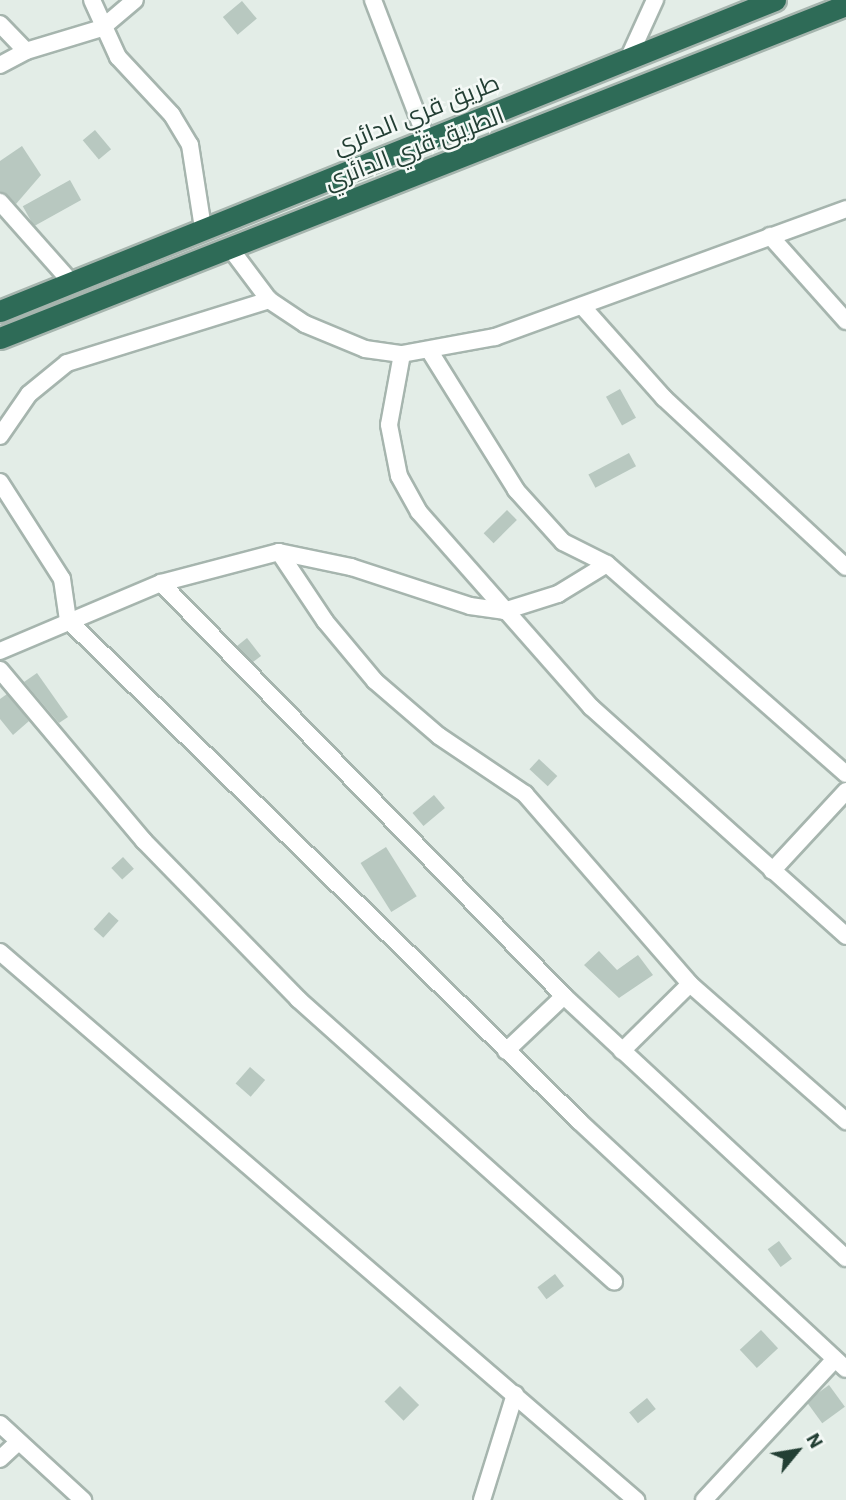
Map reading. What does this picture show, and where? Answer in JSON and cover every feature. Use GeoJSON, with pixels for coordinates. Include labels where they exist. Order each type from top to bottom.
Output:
{"type":"FeatureCollection","features":[{"type":"Feature","properties":{"kind":"highway","name":"طريق قري الدائري"},"geometry":{"type":"LineString","coordinates":[[0,311],[775,0]]}},
{"type":"Feature","properties":{"kind":"highway","name":"الطريق قري الدائري"},"geometry":{"type":"LineString","coordinates":[[0,338],[846,5]]}},
{"type":"Feature","properties":{"kind":"street"},"geometry":{"type":"LineString","coordinates":[[92,0],[102,28],[118,57],[172,116],[191,145],[203,229]]}},
{"type":"Feature","properties":{"kind":"street"},"geometry":{"type":"LineString","coordinates":[[0,65],[26,51],[102,28],[135,0]]}},
{"type":"Feature","properties":{"kind":"street"},"geometry":{"type":"LineString","coordinates":[[373,0],[426,138]]}},
{"type":"Feature","properties":{"kind":"street"},"geometry":{"type":"LineString","coordinates":[[629,57],[655,0]]}},
{"type":"Feature","properties":{"kind":"street"},"geometry":{"type":"LineString","coordinates":[[0,24],[26,51]]}},
{"type":"Feature","properties":{"kind":"street"},"geometry":{"type":"LineString","coordinates":[[0,202],[71,282]]}},
{"type":"Feature","properties":{"kind":"street"},"geometry":{"type":"LineString","coordinates":[[230,248],[269,300],[334,339],[402,354],[495,337],[846,209]]}},
{"type":"Feature","properties":{"kind":"street"},"geometry":{"type":"LineString","coordinates":[[770,236],[846,321]]}},
{"type":"Feature","properties":{"kind":"street"},"geometry":{"type":"LineString","coordinates":[[0,436],[29,394],[67,363],[269,300]]}},
{"type":"Feature","properties":{"kind":"street"},"geometry":{"type":"LineString","coordinates":[[582,306],[664,398],[846,566]]}},
{"type":"Feature","properties":{"kind":"street"},"geometry":{"type":"LineString","coordinates":[[429,349],[478,434],[536,515],[562,542],[607,565],[846,774]]}},
{"type":"Feature","properties":{"kind":"street"},"geometry":{"type":"LineString","coordinates":[[402,354],[389,425],[399,476],[419,512],[599,715],[846,936]]}},
{"type":"Feature","properties":{"kind":"street"},"geometry":{"type":"LineString","coordinates":[[0,482],[62,579],[68,620],[506,1051],[841,1364],[704,1500]]}},
{"type":"Feature","properties":{"kind":"street"},"geometry":{"type":"LineString","coordinates":[[0,651],[161,583],[279,552],[351,567],[470,606],[504,611],[558,594],[607,565]]}},
{"type":"Feature","properties":{"kind":"street"},"geometry":{"type":"LineString","coordinates":[[279,552],[325,621],[375,681],[439,736],[525,794],[690,984],[846,1121]]}},
{"type":"Feature","properties":{"kind":"street"},"geometry":{"type":"LineString","coordinates":[[161,583],[564,996],[846,1258]]}},
{"type":"Feature","properties":{"kind":"street"},"geometry":{"type":"LineString","coordinates":[[0,670],[144,841],[298,999],[614,1282]]}},
{"type":"Feature","properties":{"kind":"street"},"geometry":{"type":"LineString","coordinates":[[772,872],[846,791]]}},
{"type":"Feature","properties":{"kind":"street"},"geometry":{"type":"LineString","coordinates":[[0,952],[636,1500]]}},
{"type":"Feature","properties":{"kind":"street"},"geometry":{"type":"LineString","coordinates":[[622,1051],[690,984]]}},
{"type":"Feature","properties":{"kind":"street"},"geometry":{"type":"LineString","coordinates":[[506,1051],[564,996]]}},
{"type":"Feature","properties":{"kind":"street"},"geometry":{"type":"LineString","coordinates":[[482,1500],[515,1394]]}},
{"type":"Feature","properties":{"kind":"street"},"geometry":{"type":"LineString","coordinates":[[0,1424],[83,1500]]}},
{"type":"Feature","properties":{"kind":"street"},"geometry":{"type":"LineString","coordinates":[[0,1459],[18,1442]]}},
{"type":"Feature","properties":{"kind":"building"},"geometry":{"type":"Polygon","coordinates":[[[242,1],[257,19],[238,35],[223,17],[242,1]]]}},
{"type":"Feature","properties":{"kind":"building"},"geometry":{"type":"Polygon","coordinates":[[[95,130],[111,149],[99,159],[83,140],[95,130]]]}},
{"type":"Feature","properties":{"kind":"building"},"geometry":{"type":"Polygon","coordinates":[[[22,146],[41,175],[16,204],[0,192],[0,161],[22,146]]]}},
{"type":"Feature","properties":{"kind":"building"},"geometry":{"type":"Polygon","coordinates":[[[70,180],[81,200],[34,226],[23,206],[70,180]]]}},
{"type":"Feature","properties":{"kind":"building"},"geometry":{"type":"Polygon","coordinates":[[[620,389],[636,418],[622,426],[606,397],[620,389]]]}},
{"type":"Feature","properties":{"kind":"building"},"geometry":{"type":"Polygon","coordinates":[[[629,453],[636,466],[595,488],[588,475],[629,453]]]}},
{"type":"Feature","properties":{"kind":"building"},"geometry":{"type":"Polygon","coordinates":[[[507,510],[517,520],[494,543],[484,533],[507,510]]]}},
{"type":"Feature","properties":{"kind":"building"},"geometry":{"type":"Polygon","coordinates":[[[247,638],[261,656],[253,662],[237,646],[247,638]]]}},
{"type":"Feature","properties":{"kind":"building"},"geometry":{"type":"Polygon","coordinates":[[[37,673],[68,717],[59,723],[24,682],[37,673]]]}},
{"type":"Feature","properties":{"kind":"building"},"geometry":{"type":"Polygon","coordinates":[[[7,694],[29,721],[13,735],[0,719],[0,699],[7,694]]]}},
{"type":"Feature","properties":{"kind":"building"},"geometry":{"type":"Polygon","coordinates":[[[539,759],[557,776],[548,786],[529,769],[539,759]]]}},
{"type":"Feature","properties":{"kind":"building"},"geometry":{"type":"Polygon","coordinates":[[[434,795],[445,808],[423,826],[413,813],[434,795]]]}},
{"type":"Feature","properties":{"kind":"building"},"geometry":{"type":"Polygon","coordinates":[[[386,847],[417,896],[391,912],[361,863],[386,847]]]}},
{"type":"Feature","properties":{"kind":"building"},"geometry":{"type":"Polygon","coordinates":[[[123,857],[134,869],[122,880],[111,868],[123,857]]]}},
{"type":"Feature","properties":{"kind":"building"},"geometry":{"type":"Polygon","coordinates":[[[109,912],[119,921],[103,938],[94,929],[109,912]]]}},
{"type":"Feature","properties":{"kind":"building"},"geometry":{"type":"Polygon","coordinates":[[[599,951],[617,970],[638,955],[653,975],[619,998],[584,965],[599,951]]]}},
{"type":"Feature","properties":{"kind":"building"},"geometry":{"type":"Polygon","coordinates":[[[250,1067],[265,1080],[251,1097],[236,1084],[250,1067]]]}},
{"type":"Feature","properties":{"kind":"building"},"geometry":{"type":"Polygon","coordinates":[[[779,1241],[792,1259],[781,1267],[768,1249],[779,1241]]]}},
{"type":"Feature","properties":{"kind":"building"},"geometry":{"type":"Polygon","coordinates":[[[555,1274],[564,1286],[546,1299],[537,1287],[555,1274]]]}},
{"type":"Feature","properties":{"kind":"building"},"geometry":{"type":"Polygon","coordinates":[[[761,1330],[778,1348],[757,1368],[740,1350],[761,1330]]]}},
{"type":"Feature","properties":{"kind":"building"},"geometry":{"type":"Polygon","coordinates":[[[829,1385],[845,1407],[822,1423],[806,1401],[829,1385]]]}},
{"type":"Feature","properties":{"kind":"building"},"geometry":{"type":"Polygon","coordinates":[[[400,1386],[419,1405],[404,1421],[384,1402],[400,1386]]]}},
{"type":"Feature","properties":{"kind":"building"},"geometry":{"type":"Polygon","coordinates":[[[647,1398],[656,1409],[638,1423],[629,1412],[647,1398]]]}}]}
